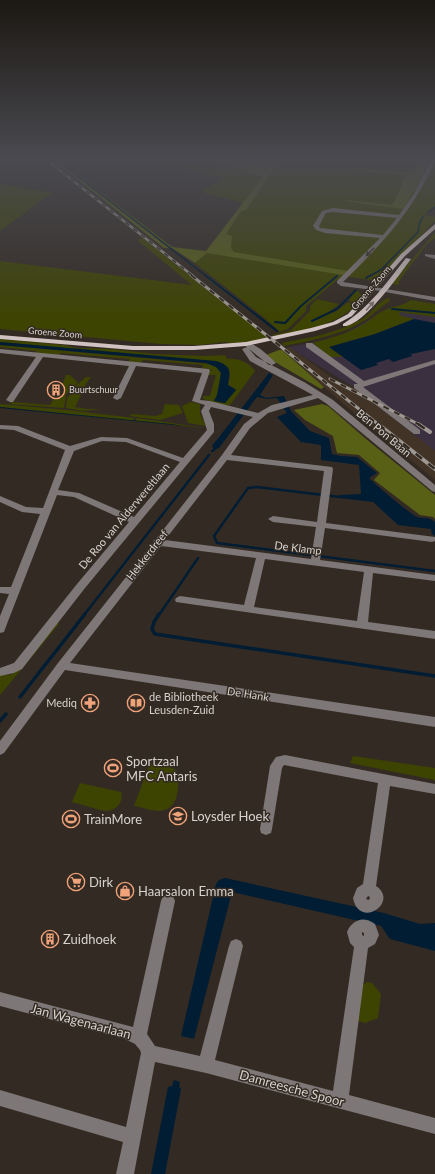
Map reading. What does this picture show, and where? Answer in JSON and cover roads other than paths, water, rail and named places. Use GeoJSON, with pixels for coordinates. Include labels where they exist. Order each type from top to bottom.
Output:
{"type":"FeatureCollection","features":[{"type":"Feature","properties":{"kind":"main road","name":"Groene Zoom"},"geometry":{"type":"LineString","coordinates":[[246,347],[255,348],[318,334],[345,325],[359,317],[425,240],[426,236],[435,226]]}},
{"type":"Feature","properties":{"kind":"main road","name":"Groene Zoom"},"geometry":{"type":"LineString","coordinates":[[0,337],[187,353],[219,353],[246,347],[300,334],[335,323],[350,315],[403,255],[420,239],[426,236]]}},
{"type":"Feature","properties":{"kind":"street"},"geometry":{"type":"LineString","coordinates":[[322,215],[316,226],[318,229],[385,238]]}},
{"type":"Feature","properties":{"kind":"street"},"geometry":{"type":"LineString","coordinates":[[379,215],[401,217]]}},
{"type":"Feature","properties":{"kind":"street"},"geometry":{"type":"LineString","coordinates":[[401,217],[385,238],[339,282],[343,285],[435,299]]}},
{"type":"Feature","properties":{"kind":"street"},"geometry":{"type":"LineString","coordinates":[[427,255],[435,257]]}},
{"type":"Feature","properties":{"kind":"street"},"geometry":{"type":"LineString","coordinates":[[382,291],[435,303]]}},
{"type":"Feature","properties":{"kind":"street"},"geometry":{"type":"LineString","coordinates":[[309,345],[363,384]]}},
{"type":"Feature","properties":{"kind":"street","name":"Ben Pon Baan"},"geometry":{"type":"LineString","coordinates":[[246,347],[253,359],[319,395],[435,489]]}},
{"type":"Feature","properties":{"kind":"street","name":"Ben Pon Baan"},"geometry":{"type":"LineString","coordinates":[[255,348],[262,356],[316,389],[319,395]]}},
{"type":"Feature","properties":{"kind":"street"},"geometry":{"type":"LineString","coordinates":[[0,352],[206,371],[196,401],[250,413],[263,414]]}},
{"type":"Feature","properties":{"kind":"street"},"geometry":{"type":"LineString","coordinates":[[10,400],[40,355]]}},
{"type":"Feature","properties":{"kind":"street"},"geometry":{"type":"LineString","coordinates":[[417,432],[357,386],[435,362]]}},
{"type":"Feature","properties":{"kind":"street"},"geometry":{"type":"LineString","coordinates":[[117,398],[134,364]]}},
{"type":"Feature","properties":{"kind":"street","name":"Hekkerdreef"},"geometry":{"type":"LineString","coordinates":[[0,750],[62,666],[157,542],[225,457],[247,426],[275,407],[319,395]]}},
{"type":"Feature","properties":{"kind":"street","name":"De Roo van Alderwereltlaan"},"geometry":{"type":"LineString","coordinates":[[0,672],[10,670],[18,666],[135,520],[211,430],[205,411],[210,404]]}},
{"type":"Feature","properties":{"kind":"street"},"geometry":{"type":"LineString","coordinates":[[0,426],[15,428],[70,449],[101,439],[127,440],[185,461]]}},
{"type":"Feature","properties":{"kind":"street"},"geometry":{"type":"LineString","coordinates":[[0,629],[70,449]]}},
{"type":"Feature","properties":{"kind":"street"},"geometry":{"type":"LineString","coordinates":[[225,457],[329,469],[316,558]]}},
{"type":"Feature","properties":{"kind":"street"},"geometry":{"type":"LineString","coordinates":[[53,492],[76,495],[135,520]]}},
{"type":"Feature","properties":{"kind":"street"},"geometry":{"type":"LineString","coordinates":[[0,499],[25,510],[46,512]]}},
{"type":"Feature","properties":{"kind":"street"},"geometry":{"type":"LineString","coordinates":[[273,519],[432,539]]}},
{"type":"Feature","properties":{"kind":"street","name":"De Klamp"},"geometry":{"type":"LineString","coordinates":[[157,542],[261,556],[316,558],[369,570],[435,578]]}},
{"type":"Feature","properties":{"kind":"street"},"geometry":{"type":"LineString","coordinates":[[248,609],[261,556]]}},
{"type":"Feature","properties":{"kind":"street"},"geometry":{"type":"LineString","coordinates":[[362,625],[369,570]]}},
{"type":"Feature","properties":{"kind":"street"},"geometry":{"type":"LineString","coordinates":[[0,590],[15,591]]}},
{"type":"Feature","properties":{"kind":"street"},"geometry":{"type":"LineString","coordinates":[[180,600],[435,635]]}},
{"type":"Feature","properties":{"kind":"street","name":"De Hank"},"geometry":{"type":"LineString","coordinates":[[62,666],[435,722]]}},
{"type":"Feature","properties":{"kind":"street"},"geometry":{"type":"LineString","coordinates":[[266,828],[276,766],[280,761],[290,760],[435,789]]}},
{"type":"Feature","properties":{"kind":"street"},"geometry":{"type":"LineString","coordinates":[[369,890],[385,779]]}},
{"type":"Feature","properties":{"kind":"street"},"geometry":{"type":"LineString","coordinates":[[139,1036],[168,901]]}},
{"type":"Feature","properties":{"kind":"street"},"geometry":{"type":"LineString","coordinates":[[340,1101],[362,942]]}},
{"type":"Feature","properties":{"kind":"street"},"geometry":{"type":"LineString","coordinates":[[206,1065],[236,946]]}},
{"type":"Feature","properties":{"kind":"street","name":"Jan Wagenaarlaan"},"geometry":{"type":"LineString","coordinates":[[0,999],[125,1031],[139,1036],[147,1045],[149,1053]]}},
{"type":"Feature","properties":{"kind":"street"},"geometry":{"type":"LineString","coordinates":[[125,1174],[149,1053]]}},
{"type":"Feature","properties":{"kind":"street","name":"Damreesche Spoor"},"geometry":{"type":"LineString","coordinates":[[149,1053],[206,1065],[435,1126]]}},
{"type":"Feature","properties":{"kind":"street"},"geometry":{"type":"LineString","coordinates":[[0,1098],[133,1137]]}},
{"type":"Feature","properties":{"kind":"water"},"geometry":{"type":"Polygon","coordinates":[[[414,319],[435,323],[435,349],[411,354],[412,356],[393,362],[389,359],[376,363],[378,365],[361,370],[329,347],[375,334],[414,319]]]}},
{"type":"Feature","properties":{"kind":"water"},"geometry":{"type":"Polygon","coordinates":[[[0,342],[216,361],[227,367],[229,370],[228,385],[236,390],[225,403],[214,401],[217,395],[221,373],[216,367],[206,363],[0,345],[0,342]]]}},
{"type":"Feature","properties":{"kind":"water"},"geometry":{"type":"Polygon","coordinates":[[[269,373],[273,375],[260,395],[266,398],[284,396],[291,411],[310,431],[329,438],[332,454],[357,457],[377,473],[369,478],[391,498],[415,516],[427,518],[435,522],[435,536],[432,534],[431,529],[398,525],[373,502],[339,498],[340,495],[361,494],[359,465],[321,460],[321,445],[301,442],[277,417],[287,413],[277,398],[267,399],[257,397],[219,448],[214,450],[212,446],[269,373]]]}},
{"type":"Feature","properties":{"kind":"water"},"geometry":{"type":"Polygon","coordinates":[[[0,408],[171,424],[184,426],[0,408]]]}},
{"type":"Feature","properties":{"kind":"water"},"geometry":{"type":"Polygon","coordinates":[[[225,878],[384,913],[420,924],[435,923],[435,951],[390,939],[381,926],[232,892],[194,1039],[181,1036],[216,884],[219,880],[225,878]]]}},
{"type":"Feature","properties":{"kind":"water"},"geometry":{"type":"Polygon","coordinates":[[[174,1080],[180,1082],[179,1087],[181,1089],[165,1174],[151,1174],[168,1087],[172,1086],[174,1080]]]}},
{"type":"Feature","properties":{"kind":"waterway"},"geometry":{"type":"LineString","coordinates":[[127,215],[206,276]]}},
{"type":"Feature","properties":{"kind":"waterway"},"geometry":{"type":"LineString","coordinates":[[370,276],[382,269],[418,232],[420,222],[423,217]]}},
{"type":"Feature","properties":{"kind":"waterway"},"geometry":{"type":"LineString","coordinates":[[205,275],[277,331]]}},
{"type":"Feature","properties":{"kind":"waterway"},"geometry":{"type":"LineString","coordinates":[[366,278],[371,275]]}},
{"type":"Feature","properties":{"kind":"waterway"},"geometry":{"type":"LineString","coordinates":[[275,322],[285,323],[301,306],[337,276]]}},
{"type":"Feature","properties":{"kind":"waterway"},"geometry":{"type":"LineString","coordinates":[[312,321],[337,309],[356,290]]}},
{"type":"Feature","properties":{"kind":"waterway"},"geometry":{"type":"LineString","coordinates":[[392,309],[435,313]]}},
{"type":"Feature","properties":{"kind":"waterway"},"geometry":{"type":"LineString","coordinates":[[84,615],[209,455]]}},
{"type":"Feature","properties":{"kind":"waterway"},"geometry":{"type":"LineString","coordinates":[[340,497],[257,487],[248,488],[214,536],[217,543],[435,571]]}},
{"type":"Feature","properties":{"kind":"waterway"},"geometry":{"type":"LineString","coordinates":[[159,615],[198,558]]}},
{"type":"Feature","properties":{"kind":"waterway"},"geometry":{"type":"LineString","coordinates":[[20,697],[85,614]]}},
{"type":"Feature","properties":{"kind":"waterway"},"geometry":{"type":"LineString","coordinates":[[159,614],[152,629],[155,634],[435,676]]}},
{"type":"Feature","properties":{"kind":"waterway"},"geometry":{"type":"LineString","coordinates":[[0,721],[6,714]]}},
{"type":"Feature","properties":{"kind":"railway"},"geometry":{"type":"LineString","coordinates":[[116,215],[193,276]]}},
{"type":"Feature","properties":{"kind":"railway"},"geometry":{"type":"LineString","coordinates":[[191,275],[379,425]]}},
{"type":"Feature","properties":{"kind":"railway"},"geometry":{"type":"LineString","coordinates":[[330,379],[420,425]]}},
{"type":"Feature","properties":{"kind":"railway"},"geometry":{"type":"LineString","coordinates":[[378,424],[435,469]]}},
{"type":"Feature","properties":{"kind":"railway"},"geometry":{"type":"LineString","coordinates":[[418,424],[430,432]]}},
{"type":"Feature","properties":{"kind":"place","name":"Buurtschuur"},"geometry":{"type":"Point","coordinates":[56,390]}},
{"type":"Feature","properties":{"kind":"place","name":"Mediq"},"geometry":{"type":"Point","coordinates":[90,703]}},
{"type":"Feature","properties":{"kind":"place","name":"de Bibliotheek Leusden-Zuid"},"geometry":{"type":"Point","coordinates":[136,703]}},
{"type":"Feature","properties":{"kind":"place","name":"Sportzaal MFC Antaris"},"geometry":{"type":"Point","coordinates":[113,768]}},
{"type":"Feature","properties":{"kind":"place","name":"Loysder Hoek"},"geometry":{"type":"Point","coordinates":[178,816]}},
{"type":"Feature","properties":{"kind":"place","name":"TrainMore"},"geometry":{"type":"Point","coordinates":[71,819]}},
{"type":"Feature","properties":{"kind":"place","name":"Dirk"},"geometry":{"type":"Point","coordinates":[76,882]}},
{"type":"Feature","properties":{"kind":"place","name":"Haarsalon Emma"},"geometry":{"type":"Point","coordinates":[125,891]}},
{"type":"Feature","properties":{"kind":"place","name":"Zuidhoek"},"geometry":{"type":"Point","coordinates":[50,939]}}]}
